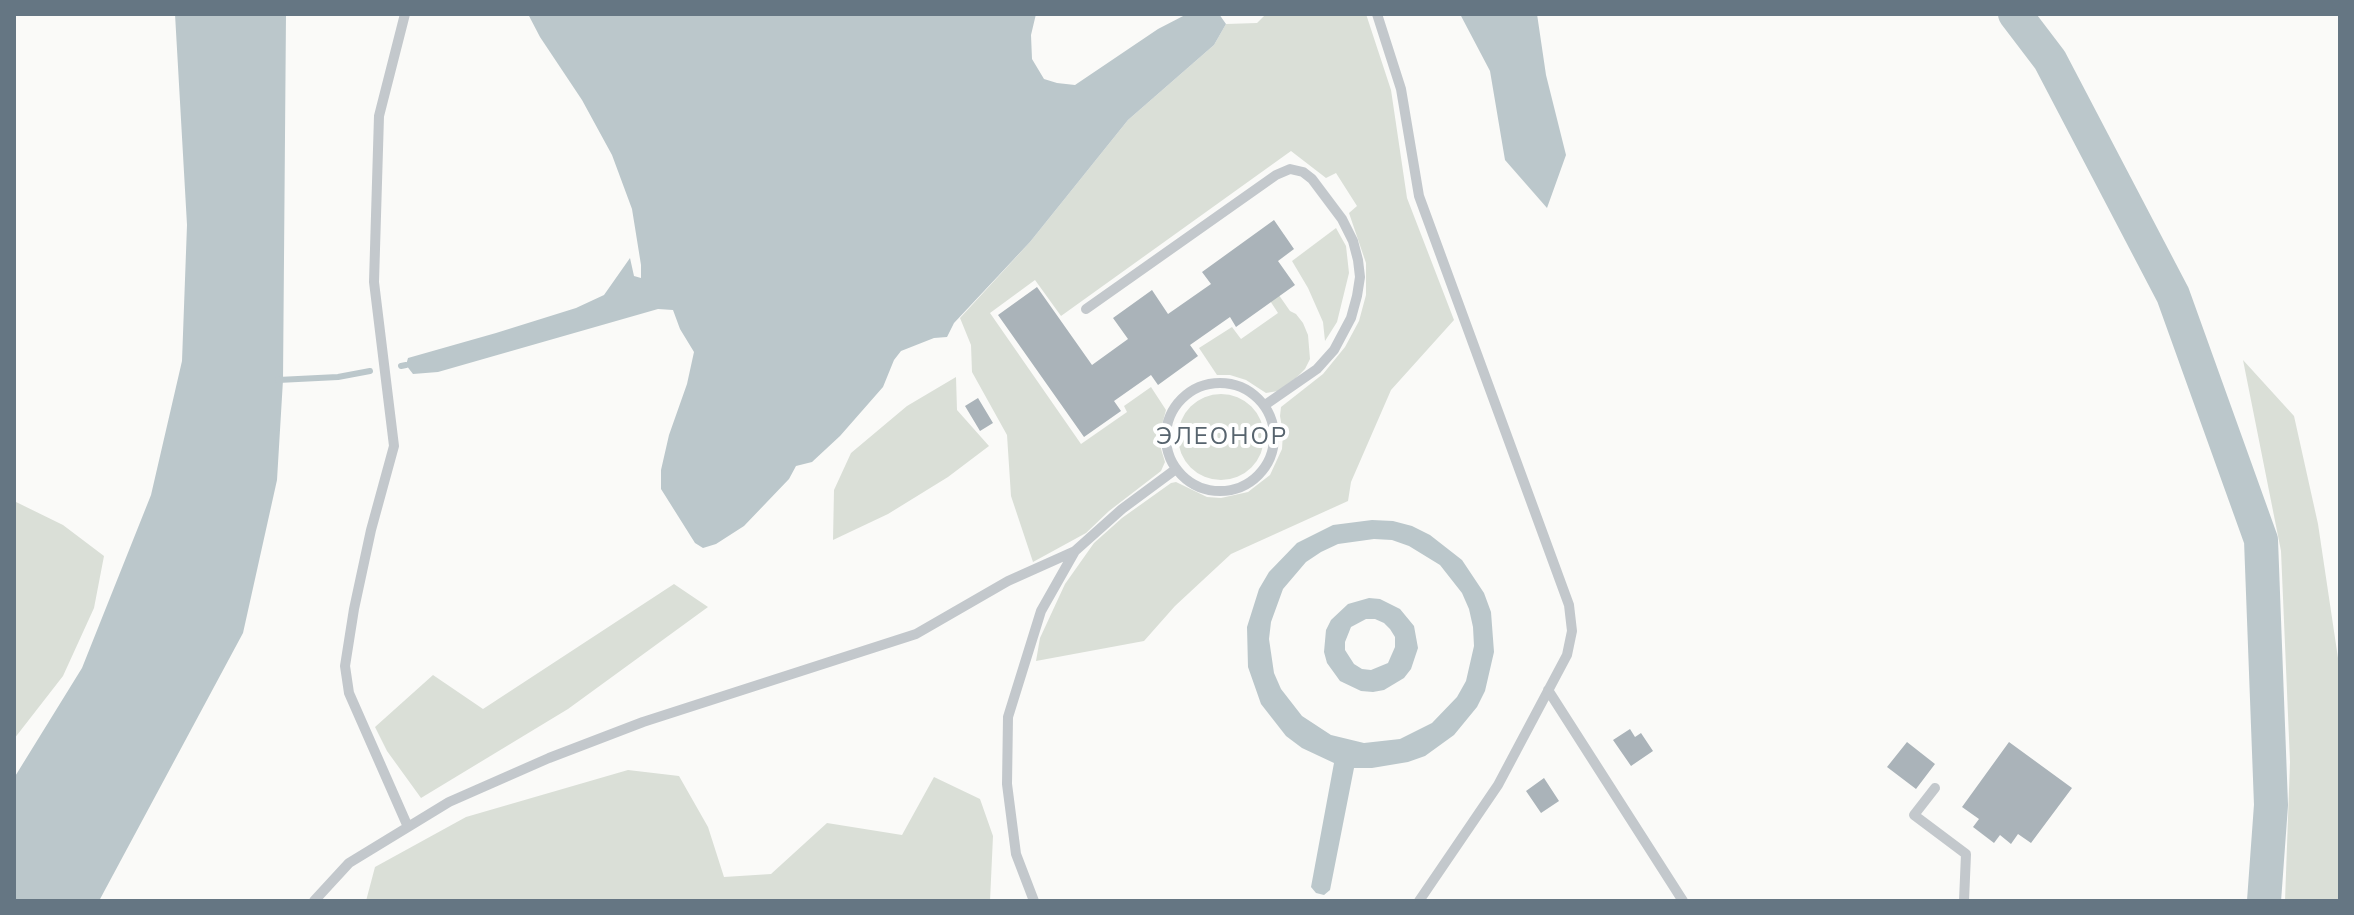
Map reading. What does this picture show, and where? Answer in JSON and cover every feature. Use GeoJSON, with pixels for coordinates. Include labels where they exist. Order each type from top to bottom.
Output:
{"type":"FeatureCollection","features":[{"type":"Feature","properties":{"kind":"lane"},"geometry":{"type":"LineString","coordinates":[[405,14],[379,116],[374,282],[394,446],[371,530],[345,666],[349,693],[408,827]]}},
{"type":"Feature","properties":{"kind":"lane"},"geometry":{"type":"LineString","coordinates":[[1377,14],[1401,89],[1419,196],[1569,605],[1572,631],[1567,655],[1498,785],[1419,901]]}},
{"type":"Feature","properties":{"kind":"lane"},"geometry":{"type":"LineString","coordinates":[[1086,309],[1276,175],[1290,169],[1303,172],[1312,179],[1342,219],[1353,241],[1359,268],[1357,296],[1351,318],[1334,350],[1317,369],[1265,405]]}},
{"type":"Feature","properties":{"kind":"lane"},"geometry":{"type":"LineString","coordinates":[[1229,383],[1253,393],[1265,405],[1273,422],[1275,441],[1271,459],[1252,481],[1226,492],[1207,490],[1190,482],[1176,469],[1168,454],[1168,420],[1176,405],[1188,393],[1204,385],[1229,383]]}},
{"type":"Feature","properties":{"kind":"lane"},"geometry":{"type":"LineString","coordinates":[[314,901],[349,863],[449,802],[616,732],[916,634],[1008,581],[1075,551],[1122,509],[1176,469]]}},
{"type":"Feature","properties":{"kind":"lane"},"geometry":{"type":"LineString","coordinates":[[1034,901],[1016,854],[1007,784],[1008,717],[1041,611],[1075,551]]}},
{"type":"Feature","properties":{"kind":"lane"},"geometry":{"type":"LineString","coordinates":[[1548,690],[1683,901]]}},
{"type":"Feature","properties":{"kind":"lane"},"geometry":{"type":"LineString","coordinates":[[1935,788],[1914,815],[1966,854],[1964,901]]}},
{"type":"Feature","properties":{"kind":"shaded area"},"geometry":{"type":"Polygon","coordinates":[[[175,14],[286,14],[283,380],[277,480],[243,633],[99,901],[14,901],[14,778],[82,668],[151,495],[182,361],[187,225],[175,14]]]}},
{"type":"Feature","properties":{"kind":"shaded area"},"geometry":{"type":"Polygon","coordinates":[[[528,14],[1036,14],[1031,35],[1032,59],[1044,79],[1075,85],[1158,29],[1187,14],[1219,14],[1226,24],[1214,45],[1128,120],[1030,242],[954,323],[947,337],[934,338],[901,351],[883,387],[840,436],[812,462],[796,466],[789,479],[744,526],[716,544],[703,548],[695,543],[661,489],[661,470],[669,435],[687,384],[694,352],[673,310],[658,309],[438,372],[413,374],[406,365],[408,358],[576,308],[604,295],[630,258],[634,276],[641,278],[632,209],[612,155],[528,14]]]}},
{"type":"Feature","properties":{"kind":"shaded area"},"geometry":{"type":"Polygon","coordinates":[[[1266,14],[1366,14],[1391,90],[1407,198],[1454,320],[1391,390],[1351,482],[1348,501],[1231,554],[1175,606],[1144,641],[1036,661],[1040,638],[1065,584],[1094,543],[1122,518],[1171,483],[1176,482],[1207,497],[1221,498],[1248,492],[1270,475],[1282,449],[1281,407],[1323,374],[1345,347],[1359,321],[1366,295],[1366,263],[1349,213],[1357,206],[1336,173],[1326,178],[1291,151],[1061,316],[1035,280],[990,313],[1081,444],[1127,412],[1124,406],[1151,387],[1166,410],[1160,432],[1165,462],[1161,471],[1086,533],[1033,562],[1011,496],[1007,435],[972,372],[971,345],[960,318],[1030,242],[1128,120],[1214,45],[1226,24],[1257,23],[1266,14]]]}},
{"type":"Feature","properties":{"kind":"shaded area"},"geometry":{"type":"Polygon","coordinates":[[[1460,14],[1537,14],[1546,75],[1566,155],[1547,208],[1505,160],[1490,71],[1460,14]]]}},
{"type":"Feature","properties":{"kind":"shaded area"},"geometry":{"type":"Polygon","coordinates":[[[1336,228],[1346,246],[1349,273],[1337,322],[1325,341],[1323,322],[1292,261],[1336,228]]]}},
{"type":"Feature","properties":{"kind":"shaded area"},"geometry":{"type":"Polygon","coordinates":[[[1267,278],[1290,311],[1303,323],[1308,335],[1310,359],[1296,378],[1278,391],[1266,393],[1246,380],[1217,375],[1199,348],[1232,327],[1241,339],[1278,313],[1259,284],[1267,278]]]}},
{"type":"Feature","properties":{"kind":"shaded area"},"geometry":{"type":"Polygon","coordinates":[[[2243,360],[2294,416],[2318,524],[2338,658],[2340,901],[2285,901],[2290,762],[2281,551],[2243,360]]]}},
{"type":"Feature","properties":{"kind":"shaded area"},"geometry":{"type":"Polygon","coordinates":[[[956,377],[957,410],[989,446],[948,477],[888,514],[833,540],[834,490],[851,453],[907,406],[956,377]]]}},
{"type":"Feature","properties":{"kind":"shaded area"},"geometry":{"type":"Polygon","coordinates":[[[1221,394],[1237,398],[1251,407],[1260,421],[1264,437],[1260,453],[1251,467],[1237,476],[1221,480],[1205,476],[1191,467],[1182,453],[1178,437],[1182,421],[1191,407],[1205,398],[1221,394]]]}},
{"type":"Feature","properties":{"kind":"shaded area"},"geometry":{"type":"Polygon","coordinates":[[[14,501],[63,525],[104,556],[94,608],[63,676],[14,739],[14,501]]]}},
{"type":"Feature","properties":{"kind":"shaded area"},"geometry":{"type":"Polygon","coordinates":[[[1372,520],[1412,526],[1430,535],[1462,560],[1484,593],[1491,612],[1494,652],[1485,691],[1477,707],[1454,735],[1425,756],[1408,762],[1354,768],[1330,890],[1324,895],[1316,893],[1311,887],[1334,763],[1302,748],[1286,736],[1261,704],[1248,667],[1247,627],[1259,589],[1269,572],[1297,543],[1333,525],[1372,520]],[[1392,540],[1338,544],[1306,562],[1283,589],[1271,622],[1269,639],[1274,673],[1281,689],[1302,716],[1331,735],[1364,743],[1400,739],[1432,723],[1457,697],[1466,681],[1474,646],[1469,609],[1462,593],[1440,565],[1409,546],[1392,540]]]}},
{"type":"Feature","properties":{"kind":"shaded area"},"geometry":{"type":"Polygon","coordinates":[[[674,584],[708,607],[568,709],[421,798],[387,751],[375,727],[433,675],[483,709],[674,584]]]}},
{"type":"Feature","properties":{"kind":"shaded area"},"geometry":{"type":"Polygon","coordinates":[[[1369,598],[1380,599],[1400,609],[1414,626],[1418,648],[1411,669],[1404,678],[1384,690],[1361,691],[1340,681],[1327,663],[1324,652],[1326,630],[1331,620],[1348,604],[1369,598]],[[1366,619],[1351,627],[1345,642],[1345,650],[1354,664],[1362,669],[1371,670],[1388,663],[1395,647],[1395,637],[1390,629],[1375,619],[1366,619]]]}},
{"type":"Feature","properties":{"kind":"shaded area"},"geometry":{"type":"Polygon","coordinates":[[[628,770],[679,776],[708,827],[724,877],[771,874],[827,823],[902,835],[934,777],[980,799],[993,836],[990,901],[366,901],[375,867],[466,817],[628,770]]]}},
{"type":"Feature","properties":{"kind":"building"},"geometry":{"type":"Polygon","coordinates":[[[1274,220],[1294,249],[1278,261],[1295,285],[1236,327],[1230,317],[1190,345],[1198,356],[1158,385],[1151,375],[1114,401],[1121,411],[1084,437],[998,315],[1037,287],[1092,365],[1128,339],[1113,318],[1152,290],[1168,314],[1211,284],[1202,272],[1274,220]]]}},
{"type":"Feature","properties":{"kind":"building"},"geometry":{"type":"Polygon","coordinates":[[[978,398],[993,423],[980,431],[965,406],[978,398]]]}},
{"type":"Feature","properties":{"kind":"building"},"geometry":{"type":"Polygon","coordinates":[[[1630,729],[1635,737],[1641,733],[1653,751],[1631,766],[1613,740],[1630,729]]]}},
{"type":"Feature","properties":{"kind":"building"},"geometry":{"type":"Polygon","coordinates":[[[1907,742],[1935,764],[1916,789],[1887,767],[1907,742]]]}},
{"type":"Feature","properties":{"kind":"building"},"geometry":{"type":"Polygon","coordinates":[[[2009,742],[2072,788],[2031,843],[2018,834],[2011,844],[2000,835],[1994,843],[1973,827],[1979,819],[1962,807],[2009,742]]]}},
{"type":"Feature","properties":{"kind":"building"},"geometry":{"type":"Polygon","coordinates":[[[1544,778],[1559,801],[1541,813],[1526,791],[1544,778]]]}},
{"type":"Feature","properties":{"kind":"waterway"},"geometry":{"type":"LineString","coordinates":[[2015,14],[2050,60],[2173,295],[2261,540],[2271,805],[2264,901]]}},
{"type":"Feature","properties":{"kind":"waterway"},"geometry":{"type":"LineString","coordinates":[[401,366],[406,365]]}},
{"type":"Feature","properties":{"kind":"waterway"},"geometry":{"type":"LineString","coordinates":[[278,380],[338,377],[370,371]]}},
{"type":"Feature","properties":{"kind":"district","name":"ЭЛЕОНОР"},"geometry":{"type":"Point","coordinates":[1222,438]}}]}
